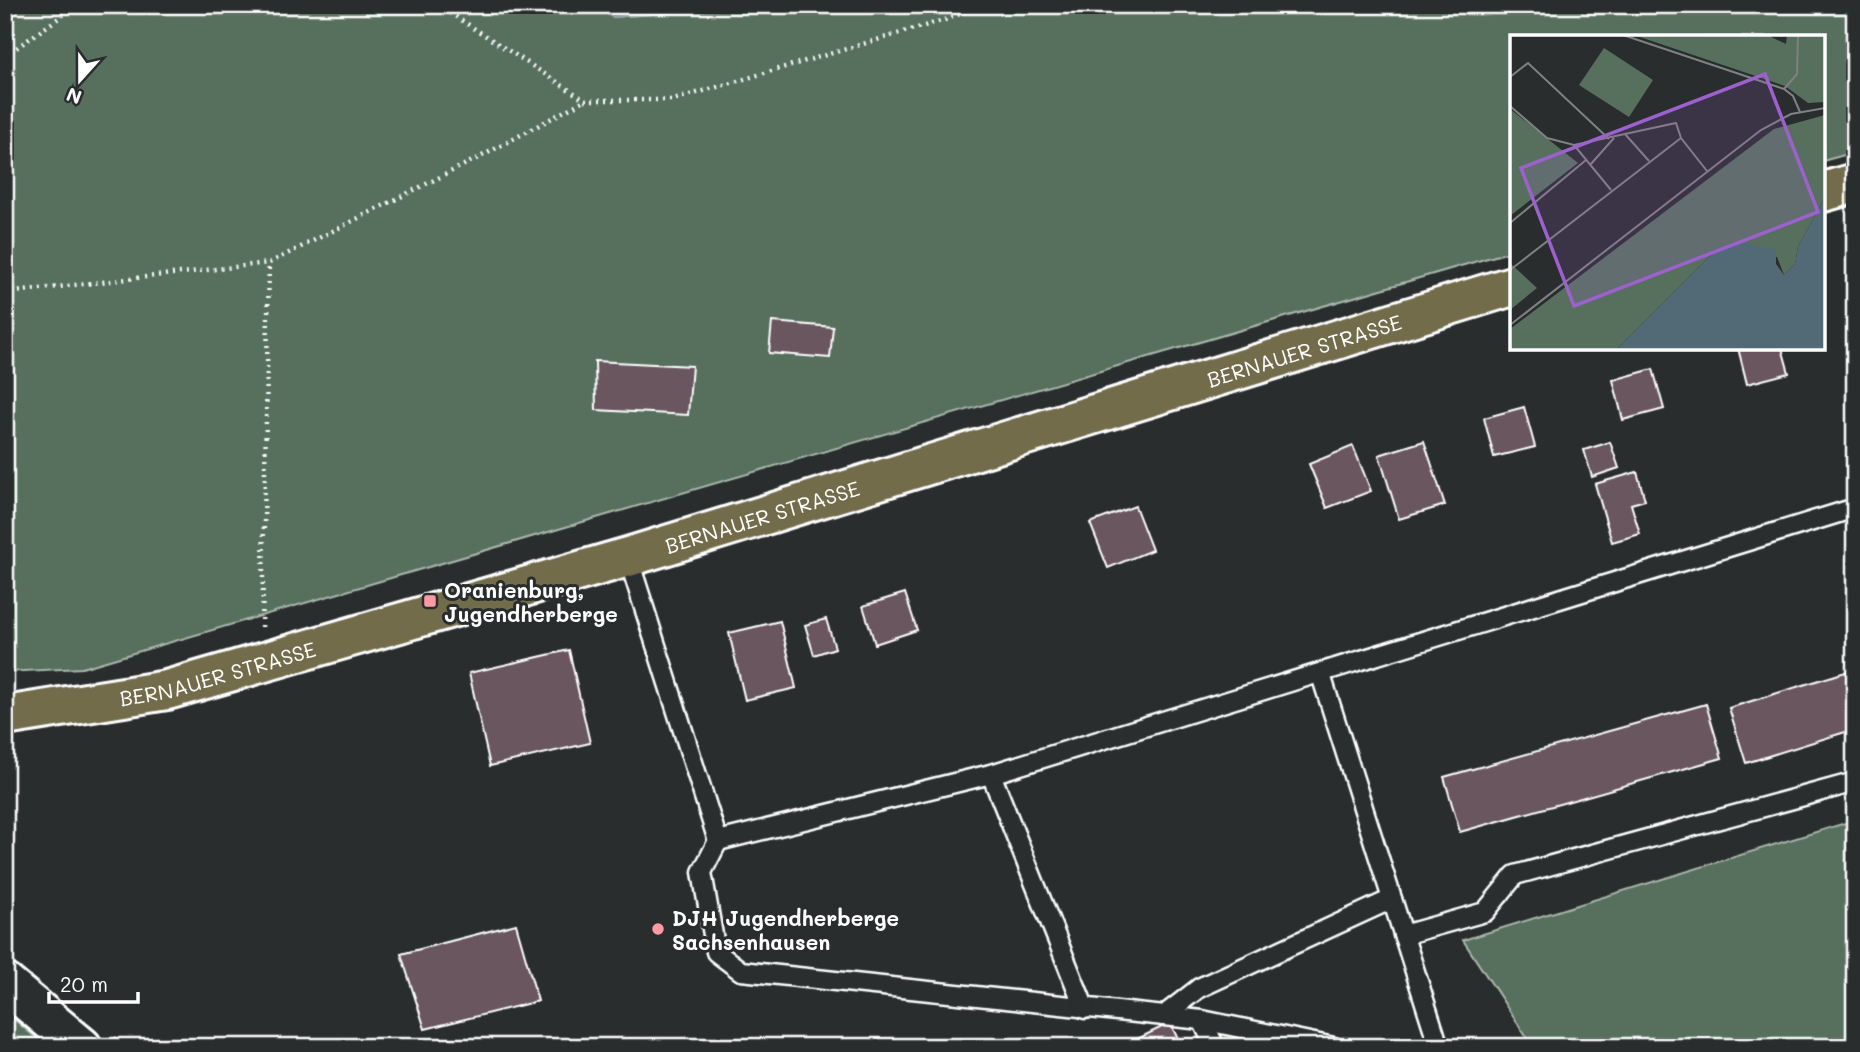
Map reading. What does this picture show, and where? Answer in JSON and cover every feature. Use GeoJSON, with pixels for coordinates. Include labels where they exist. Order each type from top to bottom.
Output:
{"type":"FeatureCollection","features":[{"type":"Feature","properties":{"kind":"main road"},"geometry":{"type":"LineString","coordinates":[[1825,191],[1855,183]]}},
{"type":"Feature","properties":{"kind":"main road","name":"BERNAUER STRASSE"},"geometry":{"type":"LineString","coordinates":[[5,716],[167,690],[628,556],[1510,287]]}},
{"type":"Feature","properties":{"kind":"street"},"geometry":{"type":"LineString","coordinates":[[5,983],[82,1047]]}},
{"type":"Feature","properties":{"kind":"lane"},"geometry":{"type":"LineString","coordinates":[[718,841],[991,774],[1855,508]]}},
{"type":"Feature","properties":{"kind":"lane"},"geometry":{"type":"LineString","coordinates":[[628,556],[718,841],[702,872],[716,952],[741,971],[1202,1020],[1334,1047]]}},
{"type":"Feature","properties":{"kind":"lane"},"geometry":{"type":"LineString","coordinates":[[1321,674],[1439,1047]]}},
{"type":"Feature","properties":{"kind":"lane"},"geometry":{"type":"LineString","coordinates":[[991,774],[1085,1009]]}},
{"type":"Feature","properties":{"kind":"lane"},"geometry":{"type":"LineString","coordinates":[[1404,935],[1485,912],[1515,875],[1855,782]]}},
{"type":"Feature","properties":{"kind":"lane"},"geometry":{"type":"LineString","coordinates":[[1163,1016],[1199,988],[1392,899]]}},
{"type":"Feature","properties":{"kind":"lane"},"geometry":{"type":"LineString","coordinates":[[1202,1020],[1215,1047]]}},
{"type":"Feature","properties":{"kind":"path"},"geometry":{"type":"LineString","coordinates":[[5,56],[77,5]]}},
{"type":"Feature","properties":{"kind":"path"},"geometry":{"type":"LineString","coordinates":[[438,5],[585,100]]}},
{"type":"Feature","properties":{"kind":"path"},"geometry":{"type":"LineString","coordinates":[[5,293],[269,263],[482,156],[585,100],[673,100],[948,19],[981,5]]}},
{"type":"Feature","properties":{"kind":"path"},"geometry":{"type":"LineString","coordinates":[[261,663],[269,263]]}},
{"type":"Feature","properties":{"kind":"green space"},"geometry":{"type":"Polygon","coordinates":[[[22,5],[595,5],[612,17],[776,5],[1855,5],[1855,152],[1825,160],[1825,35],[1510,35],[1510,252],[82,668],[5,672],[5,16],[22,5]]]}},
{"type":"Feature","properties":{"kind":"green space"},"geometry":{"type":"Polygon","coordinates":[[[1855,820],[1855,1047],[1533,1047],[1463,940],[1855,820]]]}},
{"type":"Feature","properties":{"kind":"green space"},"geometry":{"type":"Polygon","coordinates":[[[5,1012],[47,1047],[5,1047],[5,1012]]]}},
{"type":"Feature","properties":{"kind":"water"},"geometry":{"type":"Polygon","coordinates":[[[595,5],[776,5],[612,17],[595,5]]]}},
{"type":"Feature","properties":{"kind":"building"},"geometry":{"type":"Polygon","coordinates":[[[772,322],[833,327],[830,358],[769,353],[772,322]]]}},
{"type":"Feature","properties":{"kind":"building"},"geometry":{"type":"Polygon","coordinates":[[[1738,350],[1783,350],[1789,373],[1747,384],[1738,350]]]}},
{"type":"Feature","properties":{"kind":"building"},"geometry":{"type":"Polygon","coordinates":[[[595,361],[692,366],[688,415],[596,410],[595,361]]]}},
{"type":"Feature","properties":{"kind":"building"},"geometry":{"type":"Polygon","coordinates":[[[1653,369],[1664,409],[1623,420],[1613,380],[1653,369]]]}},
{"type":"Feature","properties":{"kind":"building"},"geometry":{"type":"Polygon","coordinates":[[[1524,407],[1535,447],[1494,457],[1484,418],[1524,407]]]}},
{"type":"Feature","properties":{"kind":"building"},"geometry":{"type":"Polygon","coordinates":[[[1424,441],[1445,505],[1399,519],[1379,455],[1424,441]]]}},
{"type":"Feature","properties":{"kind":"building"},"geometry":{"type":"Polygon","coordinates":[[[1610,442],[1619,468],[1592,477],[1584,450],[1610,442]]]}},
{"type":"Feature","properties":{"kind":"building"},"geometry":{"type":"Polygon","coordinates":[[[1353,446],[1371,491],[1327,508],[1309,464],[1353,446]]]}},
{"type":"Feature","properties":{"kind":"building"},"geometry":{"type":"Polygon","coordinates":[[[1637,472],[1645,500],[1631,504],[1640,534],[1612,542],[1595,484],[1637,472]]]}},
{"type":"Feature","properties":{"kind":"building"},"geometry":{"type":"Polygon","coordinates":[[[1135,506],[1152,550],[1108,568],[1090,523],[1135,506]]]}},
{"type":"Feature","properties":{"kind":"building"},"geometry":{"type":"Polygon","coordinates":[[[905,593],[917,630],[875,644],[863,606],[905,593]]]}},
{"type":"Feature","properties":{"kind":"building"},"geometry":{"type":"Polygon","coordinates":[[[826,619],[835,648],[814,655],[805,625],[826,619]]]}},
{"type":"Feature","properties":{"kind":"building"},"geometry":{"type":"Polygon","coordinates":[[[780,621],[796,688],[745,700],[729,633],[780,621]]]}},
{"type":"Feature","properties":{"kind":"building"},"geometry":{"type":"Polygon","coordinates":[[[569,650],[590,743],[490,766],[469,673],[569,650]]]}},
{"type":"Feature","properties":{"kind":"building"},"geometry":{"type":"Polygon","coordinates":[[[1855,669],[1855,729],[1746,763],[1729,708],[1855,669]]]}},
{"type":"Feature","properties":{"kind":"building"},"geometry":{"type":"Polygon","coordinates":[[[1706,704],[1722,758],[1460,832],[1444,777],[1706,704]]]}},
{"type":"Feature","properties":{"kind":"building"},"geometry":{"type":"Polygon","coordinates":[[[516,924],[538,1001],[425,1029],[401,954],[516,924]]]}},
{"type":"Feature","properties":{"kind":"building"},"geometry":{"type":"Polygon","coordinates":[[[1170,1023],[1182,1047],[1123,1046],[1170,1023]]]}},
{"type":"Feature","properties":{"kind":"place","name":"Oranienburg, Jugendherberge"},"geometry":{"type":"Point","coordinates":[430,601]}},
{"type":"Feature","properties":{"kind":"place","name":"DJH Jugendherberge Sachsenhausen"},"geometry":{"type":"Point","coordinates":[658,929]}}]}
